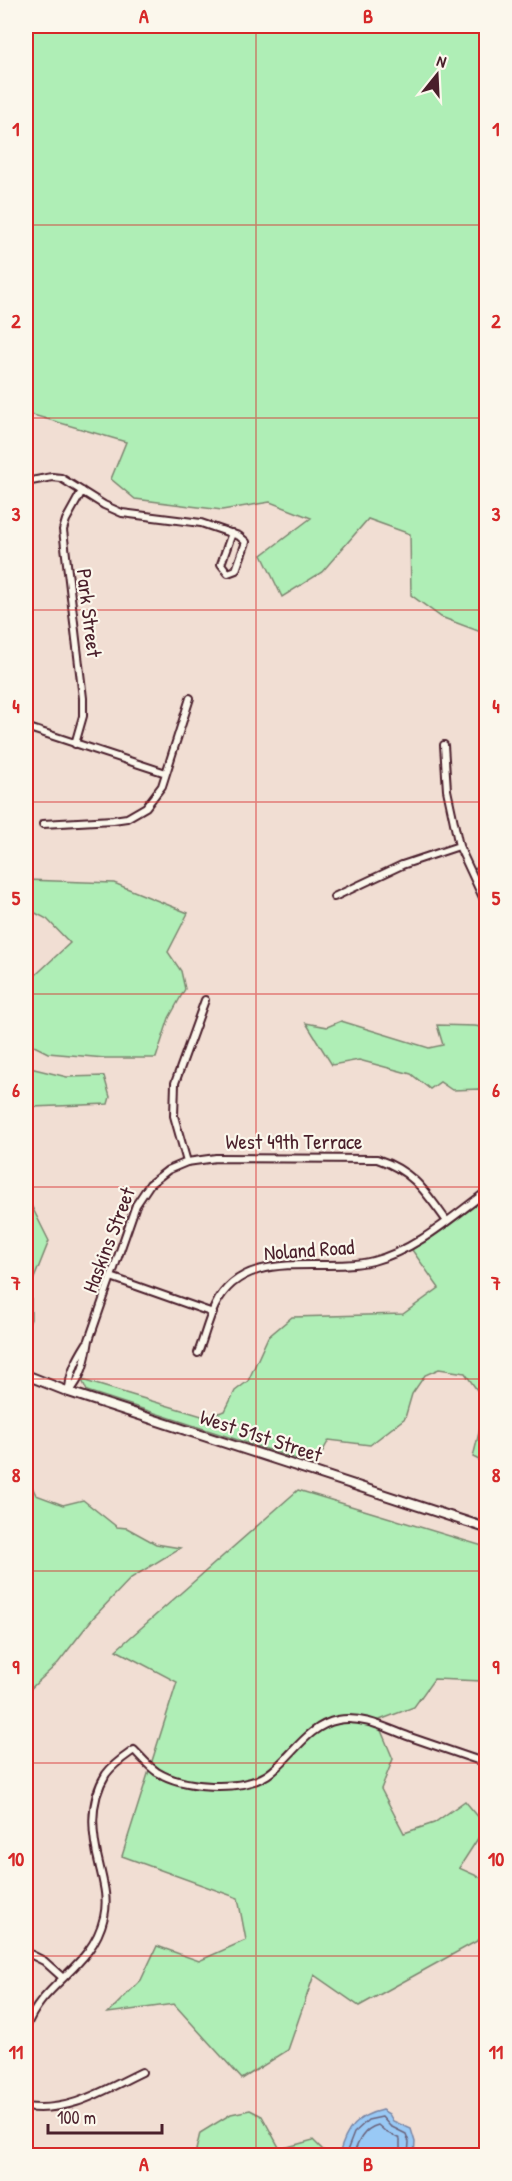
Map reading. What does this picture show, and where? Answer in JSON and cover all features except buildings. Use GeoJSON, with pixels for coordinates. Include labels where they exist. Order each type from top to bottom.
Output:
{"type":"FeatureCollection","features":[{"type":"Feature","properties":{"kind":"street"},"geometry":{"type":"LineString","coordinates":[[26,482],[52,477],[61,478],[104,505],[122,513],[196,522],[232,533],[246,542],[236,570],[228,573],[221,564],[232,533]]}},
{"type":"Feature","properties":{"kind":"street","name":"Park Street"},"geometry":{"type":"LineString","coordinates":[[75,744],[83,716],[83,698],[63,530],[82,491]]}},
{"type":"Feature","properties":{"kind":"street"},"geometry":{"type":"LineString","coordinates":[[43,824],[127,818],[138,813],[153,801],[162,786],[190,698]]}},
{"type":"Feature","properties":{"kind":"street"},"geometry":{"type":"LineString","coordinates":[[26,727],[166,773]]}},
{"type":"Feature","properties":{"kind":"street"},"geometry":{"type":"LineString","coordinates":[[444,745],[447,790],[459,846],[486,904]]}},
{"type":"Feature","properties":{"kind":"street"},"geometry":{"type":"LineString","coordinates":[[334,897],[402,865],[459,846]]}},
{"type":"Feature","properties":{"kind":"street"},"geometry":{"type":"LineString","coordinates":[[188,1162],[174,1116],[175,1083],[205,1000]]}},
{"type":"Feature","properties":{"kind":"street","name":"West 49th Terrace"},"geometry":{"type":"LineString","coordinates":[[188,1162],[216,1158],[377,1159],[398,1167],[418,1182],[446,1221]]}},
{"type":"Feature","properties":{"kind":"street","name":"Haskins Street"},"geometry":{"type":"LineString","coordinates":[[69,1392],[69,1380],[75,1362],[89,1340],[141,1196],[155,1179],[168,1170],[188,1162]]}},
{"type":"Feature","properties":{"kind":"street","name":"Noland Road"},"geometry":{"type":"LineString","coordinates":[[198,1353],[213,1313],[227,1289],[249,1272],[275,1266],[338,1266],[375,1261],[404,1249],[486,1192]]}},
{"type":"Feature","properties":{"kind":"street"},"geometry":{"type":"LineString","coordinates":[[111,1277],[213,1313]]}},
{"type":"Feature","properties":{"kind":"street","name":"West 51st Street"},"geometry":{"type":"LineString","coordinates":[[26,1376],[486,1528]]}},
{"type":"Feature","properties":{"kind":"street"},"geometry":{"type":"LineString","coordinates":[[26,2028],[41,2000],[88,1953],[99,1935],[105,1915],[106,1895],[93,1835],[94,1808],[106,1774],[118,1761],[134,1750],[155,1771],[170,1779],[206,1784],[241,1785],[268,1774],[306,1736],[321,1726],[333,1721],[348,1719],[375,1725],[486,1763]]}},
{"type":"Feature","properties":{"kind":"street"},"geometry":{"type":"LineString","coordinates":[[26,1952],[44,1961],[63,1978]]}},
{"type":"Feature","properties":{"kind":"street"},"geometry":{"type":"LineString","coordinates":[[26,2107],[55,2108],[75,2103],[142,2072]]}},
{"type":"Feature","properties":{"kind":"green space"},"geometry":{"type":"Polygon","coordinates":[[[26,26],[486,26],[486,634],[441,617],[411,595],[410,534],[368,519],[322,572],[282,597],[262,555],[311,518],[270,502],[222,510],[135,499],[111,479],[126,442],[26,413],[26,26]]]}},
{"type":"Feature","properties":{"kind":"green space"},"geometry":{"type":"Polygon","coordinates":[[[26,880],[114,883],[188,913],[168,952],[181,971],[185,989],[169,1018],[156,1058],[105,1058],[48,1053],[26,1042],[26,984],[70,943],[47,919],[26,908],[26,880]]]}},
{"type":"Feature","properties":{"kind":"green space"},"geometry":{"type":"Polygon","coordinates":[[[341,1021],[429,1048],[443,1045],[437,1025],[486,1028],[486,1093],[481,1089],[452,1090],[440,1082],[430,1089],[411,1074],[359,1060],[332,1065],[306,1023],[327,1027],[341,1021]]]}},
{"type":"Feature","properties":{"kind":"green space"},"geometry":{"type":"Polygon","coordinates":[[[26,1067],[67,1077],[104,1076],[110,1097],[108,1104],[32,1107],[26,1130],[26,1067]]]}},
{"type":"Feature","properties":{"kind":"green space"},"geometry":{"type":"Polygon","coordinates":[[[26,1195],[49,1241],[31,1286],[31,1319],[26,1332],[26,1195]]]}},
{"type":"Feature","properties":{"kind":"green space"},"geometry":{"type":"Polygon","coordinates":[[[482,1201],[486,1202],[486,1445],[479,1460],[473,1457],[485,1408],[484,1400],[465,1373],[439,1369],[425,1375],[412,1394],[405,1418],[370,1445],[329,1440],[315,1465],[87,1391],[82,1380],[205,1417],[225,1411],[235,1391],[248,1381],[268,1337],[292,1317],[403,1314],[439,1288],[412,1250],[482,1201]]]}},
{"type":"Feature","properties":{"kind":"green space"},"geometry":{"type":"Polygon","coordinates":[[[26,1474],[36,1495],[63,1505],[83,1500],[117,1527],[127,1528],[156,1544],[180,1548],[131,1578],[93,1618],[58,1663],[26,1693],[26,1474]]]}},
{"type":"Feature","properties":{"kind":"green space"},"geometry":{"type":"Polygon","coordinates":[[[298,1490],[486,1547],[486,1704],[482,1681],[434,1679],[414,1707],[377,1721],[393,1759],[381,1789],[404,1833],[434,1823],[465,1801],[486,1826],[459,1868],[486,1880],[486,1936],[359,2006],[314,1975],[288,2050],[242,2079],[174,2004],[108,2013],[141,1980],[157,1946],[199,1961],[246,1940],[238,1898],[122,1856],[177,1682],[116,1650],[298,1490]]]}},
{"type":"Feature","properties":{"kind":"green space"},"geometry":{"type":"Polygon","coordinates":[[[250,2110],[262,2116],[280,2149],[313,2140],[328,2155],[200,2155],[196,2150],[200,2133],[231,2114],[250,2110]]]}},
{"type":"Feature","properties":{"kind":"water"},"geometry":{"type":"Polygon","coordinates":[[[382,2110],[389,2114],[393,2121],[411,2129],[415,2142],[414,2155],[339,2155],[353,2125],[365,2116],[382,2110]]]}}]}
